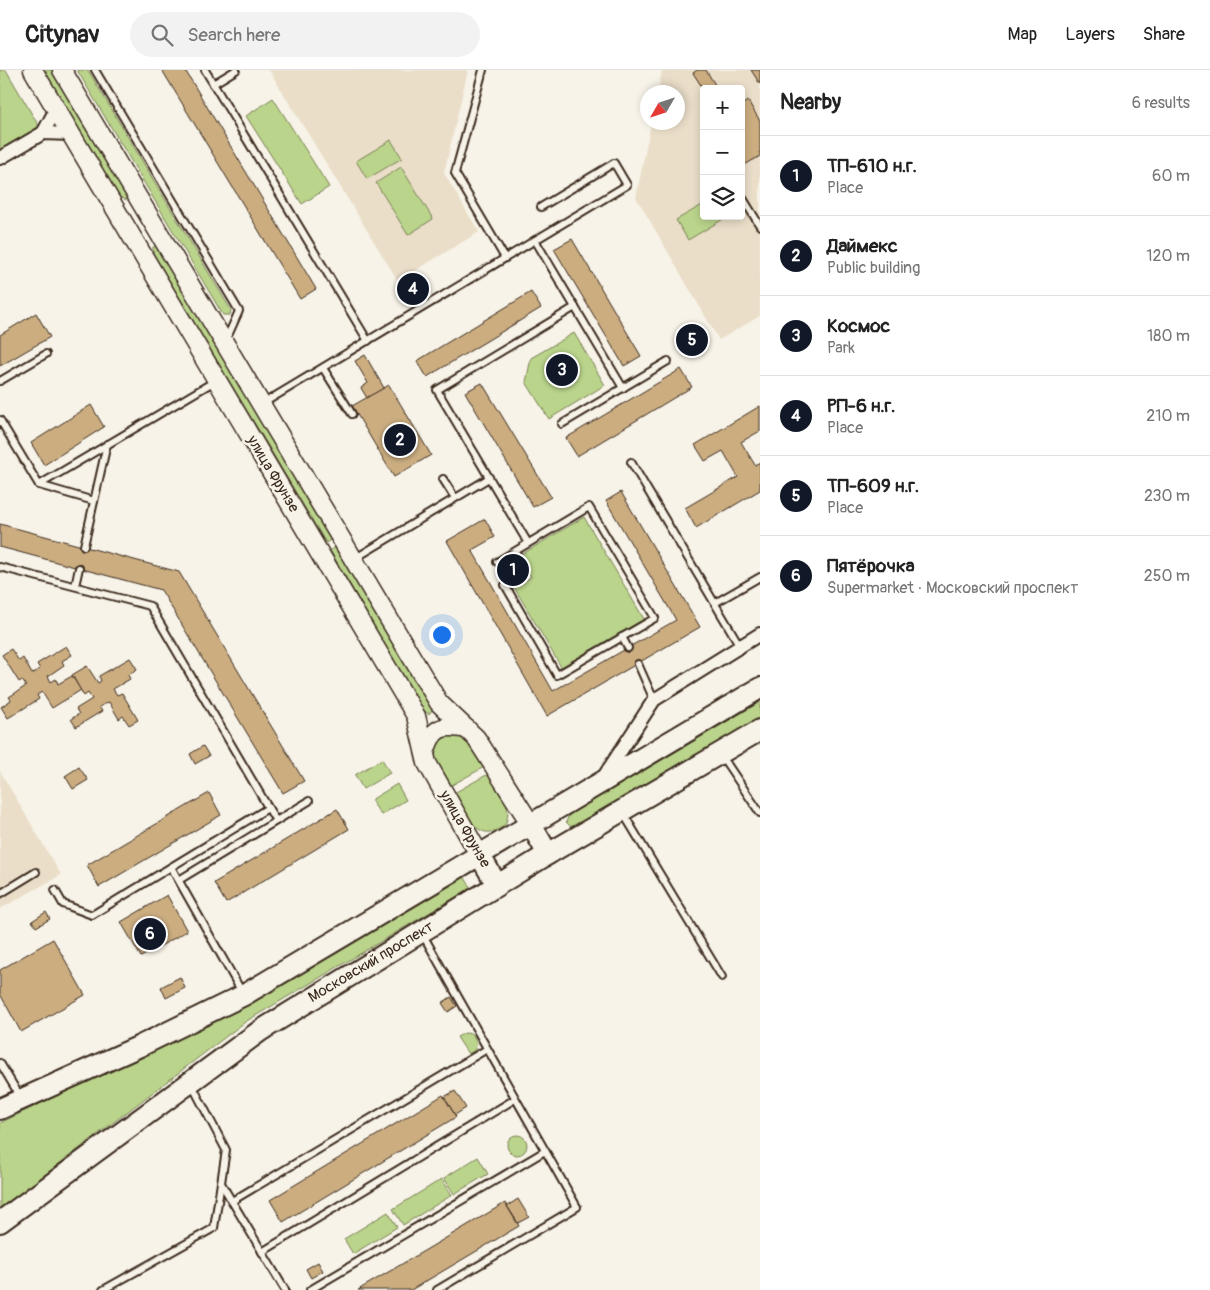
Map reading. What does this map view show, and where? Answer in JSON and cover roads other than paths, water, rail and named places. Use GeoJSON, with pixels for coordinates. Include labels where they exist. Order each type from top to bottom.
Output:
{"type":"FeatureCollection","features":[{"type":"Feature","properties":{"kind":"main road","name":"улица Фрунзе"},"geometry":{"type":"LineString","coordinates":[[33,70],[416,716],[425,753],[437,781],[497,885]]}},
{"type":"Feature","properties":{"kind":"main road","name":"улица Фрунзе"},"geometry":{"type":"LineString","coordinates":[[62,70],[439,703],[476,738],[548,854]]}},
{"type":"Feature","properties":{"kind":"main road"},"geometry":{"type":"LineString","coordinates":[[112,203],[120,207],[129,206],[134,200],[134,191]]}},
{"type":"Feature","properties":{"kind":"main road"},"geometry":{"type":"LineString","coordinates":[[142,254],[143,246],[148,240],[156,238],[164,241]]}},
{"type":"Feature","properties":{"kind":"main road"},"geometry":{"type":"LineString","coordinates":[[0,1109],[140,1046],[244,995],[419,892],[530,823],[760,688]]}},
{"type":"Feature","properties":{"kind":"main road"},"geometry":{"type":"LineString","coordinates":[[416,716],[424,721],[435,720],[440,712],[439,703]]}},
{"type":"Feature","properties":{"kind":"main road"},"geometry":{"type":"LineString","coordinates":[[425,753],[429,738],[438,730],[449,725],[467,729]]}},
{"type":"Feature","properties":{"kind":"main road","name":"Московский проспект"},"geometry":{"type":"LineString","coordinates":[[0,1222],[260,1031],[548,854],[760,730]]}},
{"type":"Feature","properties":{"kind":"street"},"geometry":{"type":"LineString","coordinates":[[0,158],[43,133],[56,109]]}},
{"type":"Feature","properties":{"kind":"street"},"geometry":{"type":"LineString","coordinates":[[43,133],[71,134]]}},
{"type":"Feature","properties":{"kind":"street"},"geometry":{"type":"LineString","coordinates":[[600,783],[654,700],[760,634]]}},
{"type":"Feature","properties":{"kind":"lane"},"geometry":{"type":"LineString","coordinates":[[96,70],[239,311],[225,344]]}},
{"type":"Feature","properties":{"kind":"lane"},"geometry":{"type":"LineString","coordinates":[[205,70],[368,341]]}},
{"type":"Feature","properties":{"kind":"lane"},"geometry":{"type":"LineString","coordinates":[[213,84],[236,70]]}},
{"type":"Feature","properties":{"kind":"lane"},"geometry":{"type":"LineString","coordinates":[[483,70],[455,173],[505,258]]}},
{"type":"Feature","properties":{"kind":"lane"},"geometry":{"type":"LineString","coordinates":[[261,404],[627,185],[614,163],[541,207]]}},
{"type":"Feature","properties":{"kind":"lane"},"geometry":{"type":"LineString","coordinates":[[745,202],[760,226]]}},
{"type":"Feature","properties":{"kind":"lane"},"geometry":{"type":"LineString","coordinates":[[535,240],[623,388]]}},
{"type":"Feature","properties":{"kind":"lane"},"geometry":{"type":"LineString","coordinates":[[528,543],[437,390],[575,307]]}},
{"type":"Feature","properties":{"kind":"lane"},"geometry":{"type":"LineString","coordinates":[[0,381],[46,354]]}},
{"type":"Feature","properties":{"kind":"lane"},"geometry":{"type":"LineString","coordinates":[[562,424],[668,360]]}},
{"type":"Feature","properties":{"kind":"lane"},"geometry":{"type":"LineString","coordinates":[[323,368],[352,414]]}},
{"type":"Feature","properties":{"kind":"lane"},"geometry":{"type":"LineString","coordinates":[[39,485],[217,380]]}},
{"type":"Feature","properties":{"kind":"lane"},"geometry":{"type":"LineString","coordinates":[[0,420],[39,485],[94,501]]}},
{"type":"Feature","properties":{"kind":"lane"},"geometry":{"type":"LineString","coordinates":[[84,546],[107,444]]}},
{"type":"Feature","properties":{"kind":"lane"},"geometry":{"type":"LineString","coordinates":[[631,462],[740,646]]}},
{"type":"Feature","properties":{"kind":"lane"},"geometry":{"type":"LineString","coordinates":[[353,560],[489,478]]}},
{"type":"Feature","properties":{"kind":"lane"},"geometry":{"type":"LineString","coordinates":[[443,479],[454,498]]}},
{"type":"Feature","properties":{"kind":"lane"},"geometry":{"type":"LineString","coordinates":[[496,562],[589,507],[655,618],[557,675],[505,585]]}},
{"type":"Feature","properties":{"kind":"lane"},"geometry":{"type":"LineString","coordinates":[[0,567],[150,606],[276,821]]}},
{"type":"Feature","properties":{"kind":"lane"},"geometry":{"type":"LineString","coordinates":[[75,586],[79,568]]}},
{"type":"Feature","properties":{"kind":"lane"},"geometry":{"type":"LineString","coordinates":[[714,603],[760,577]]}},
{"type":"Feature","properties":{"kind":"lane"},"geometry":{"type":"LineString","coordinates":[[622,637],[628,648]]}},
{"type":"Feature","properties":{"kind":"lane"},"geometry":{"type":"LineString","coordinates":[[638,664],[654,700]]}},
{"type":"Feature","properties":{"kind":"lane"},"geometry":{"type":"LineString","coordinates":[[721,754],[760,813]]}},
{"type":"Feature","properties":{"kind":"lane"},"geometry":{"type":"LineString","coordinates":[[179,880],[310,801]]}},
{"type":"Feature","properties":{"kind":"lane"},"geometry":{"type":"LineString","coordinates":[[55,890],[64,904],[92,915],[268,808]]}},
{"type":"Feature","properties":{"kind":"lane"},"geometry":{"type":"LineString","coordinates":[[622,812],[722,977]]}},
{"type":"Feature","properties":{"kind":"lane"},"geometry":{"type":"LineString","coordinates":[[171,867],[244,995]]}},
{"type":"Feature","properties":{"kind":"lane"},"geometry":{"type":"LineString","coordinates":[[0,894],[36,872]]}},
{"type":"Feature","properties":{"kind":"lane"},"geometry":{"type":"LineString","coordinates":[[421,932],[577,1207],[438,1290]]}},
{"type":"Feature","properties":{"kind":"lane"},"geometry":{"type":"LineString","coordinates":[[232,1201],[487,1049]]}},
{"type":"Feature","properties":{"kind":"lane"},"geometry":{"type":"LineString","coordinates":[[0,1063],[21,1099]]}},
{"type":"Feature","properties":{"kind":"lane"},"geometry":{"type":"LineString","coordinates":[[102,1290],[214,1228],[226,1150],[191,1081]]}},
{"type":"Feature","properties":{"kind":"lane"},"geometry":{"type":"LineString","coordinates":[[262,1252],[515,1099]]}},
{"type":"Feature","properties":{"kind":"lane"},"geometry":{"type":"LineString","coordinates":[[310,1290],[545,1151]]}},
{"type":"Feature","properties":{"kind":"lane"},"geometry":{"type":"LineString","coordinates":[[221,1183],[285,1290]]}},
{"type":"Feature","properties":{"kind":"place","name":"РП-6 н.г."},"geometry":{"type":"Point","coordinates":[413,289]}},
{"type":"Feature","properties":{"kind":"place","name":"ТП-609 н.г."},"geometry":{"type":"Point","coordinates":[692,340]}},
{"type":"Feature","properties":{"kind":"place","name":"Космос"},"geometry":{"type":"Point","coordinates":[562,370]}},
{"type":"Feature","properties":{"kind":"place","name":"Даймекс"},"geometry":{"type":"Point","coordinates":[400,440]}},
{"type":"Feature","properties":{"kind":"place","name":"ТП-610 н.г."},"geometry":{"type":"Point","coordinates":[513,570]}},
{"type":"Feature","properties":{"kind":"place","name":"Пятёрочка"},"geometry":{"type":"Point","coordinates":[150,934]}}]}
